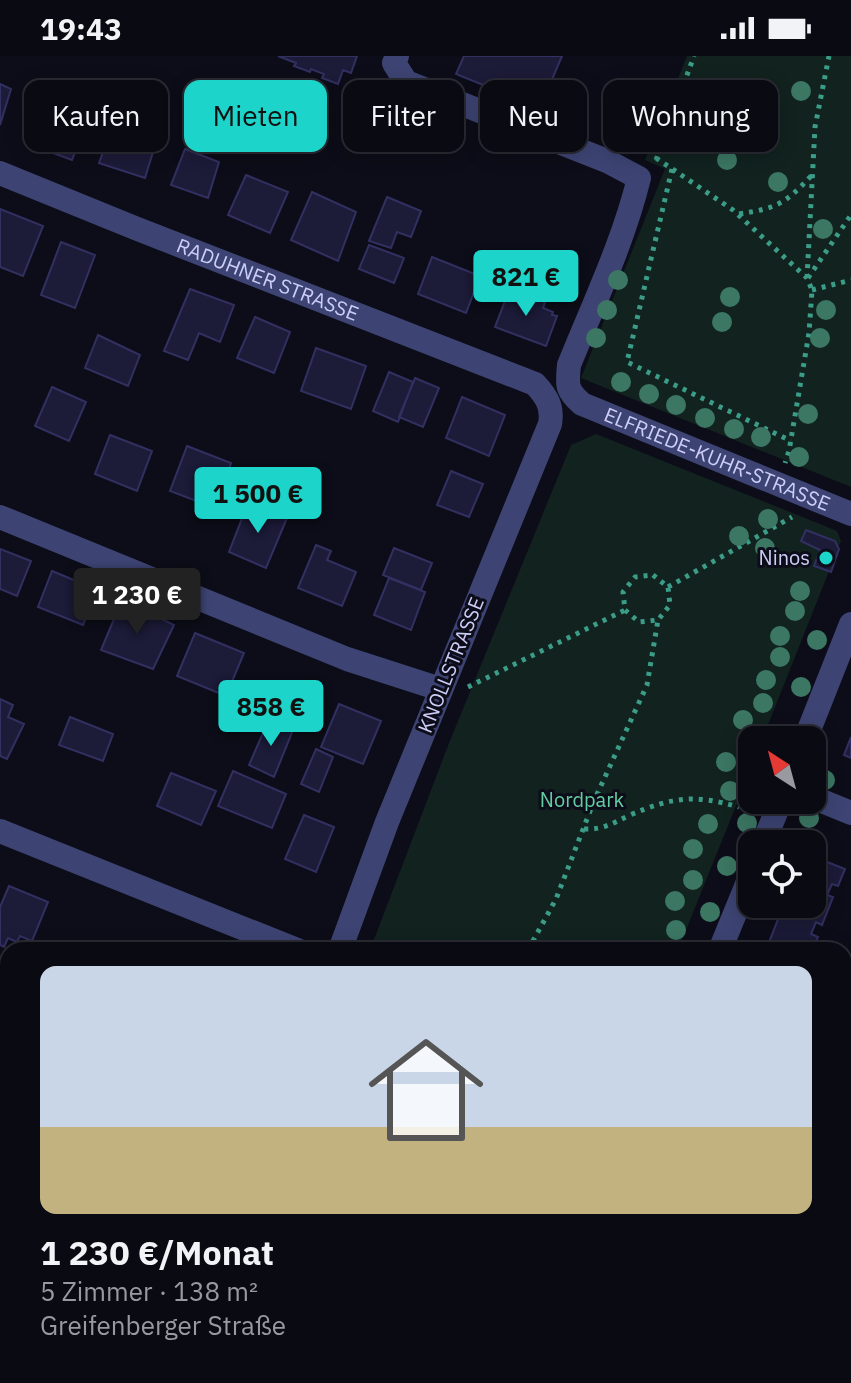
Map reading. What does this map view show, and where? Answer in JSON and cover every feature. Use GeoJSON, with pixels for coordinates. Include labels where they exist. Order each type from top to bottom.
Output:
{"type":"FeatureCollection","features":[{"type":"Feature","properties":{"kind":"street"},"geometry":{"type":"LineString","coordinates":[[397,56],[394,63],[406,82],[607,161],[639,178]]}},
{"type":"Feature","properties":{"kind":"street","name":"RADUHNER STRASSE"},"geometry":{"type":"LineString","coordinates":[[0,173],[535,384]]}},
{"type":"Feature","properties":{"kind":"street","name":"ELFRIEDE-KUHR-STRASSE"},"geometry":{"type":"LineString","coordinates":[[639,178],[630,213],[569,365],[569,393],[582,404],[851,514]]}},
{"type":"Feature","properties":{"kind":"street","name":"KNOLLSTRASSE"},"geometry":{"type":"LineString","coordinates":[[343,942],[387,822],[550,424],[552,413],[547,397],[535,384]]}},
{"type":"Feature","properties":{"kind":"street"},"geometry":{"type":"LineString","coordinates":[[0,517],[347,659],[442,686]]}},
{"type":"Feature","properties":{"kind":"street"},"geometry":{"type":"LineString","coordinates":[[811,726],[851,624]]}},
{"type":"Feature","properties":{"kind":"street"},"geometry":{"type":"LineString","coordinates":[[826,803],[851,813]]}},
{"type":"Feature","properties":{"kind":"street"},"geometry":{"type":"LineString","coordinates":[[0,831],[277,942]]}},
{"type":"Feature","properties":{"kind":"street"},"geometry":{"type":"LineString","coordinates":[[723,942],[738,906]]}},
{"type":"Feature","properties":{"kind":"path"},"geometry":{"type":"LineString","coordinates":[[639,178],[657,159],[694,56]]}},
{"type":"Feature","properties":{"kind":"path"},"geometry":{"type":"LineString","coordinates":[[807,278],[815,127],[829,56]]}},
{"type":"Feature","properties":{"kind":"path"},"geometry":{"type":"LineString","coordinates":[[657,159],[738,214],[807,278],[812,290],[809,333],[791,441],[777,483]]}},
{"type":"Feature","properties":{"kind":"path"},"geometry":{"type":"LineString","coordinates":[[672,169],[627,362],[791,441]]}},
{"type":"Feature","properties":{"kind":"path"},"geometry":{"type":"LineString","coordinates":[[738,214],[766,210],[780,204],[813,174]]}},
{"type":"Feature","properties":{"kind":"path"},"geometry":{"type":"LineString","coordinates":[[807,278],[851,215]]}},
{"type":"Feature","properties":{"kind":"path"},"geometry":{"type":"LineString","coordinates":[[812,290],[851,280]]}},
{"type":"Feature","properties":{"kind":"path"},"geometry":{"type":"LineString","coordinates":[[668,587],[800,512],[806,495]]}},
{"type":"Feature","properties":{"kind":"path"},"geometry":{"type":"LineString","coordinates":[[532,942],[556,899],[594,801],[647,685],[658,620],[670,605],[668,587],[653,575],[635,577],[623,592],[625,610],[639,622],[658,620]]}},
{"type":"Feature","properties":{"kind":"path"},"geometry":{"type":"LineString","coordinates":[[442,686],[467,688],[625,610]]}},
{"type":"Feature","properties":{"kind":"path"},"geometry":{"type":"LineString","coordinates":[[584,829],[599,830],[657,804],[683,798],[705,798],[738,807]]}},
{"type":"Feature","properties":{"kind":"green space"},"geometry":{"type":"Polygon","coordinates":[[[687,56],[851,56],[851,487],[581,378],[665,169],[645,160],[648,152],[778,152],[778,80],[677,80],[687,56]]]}},
{"type":"Feature","properties":{"kind":"green space","name":"Nordpark"},"geometry":{"type":"Polygon","coordinates":[[[596,434],[837,531],[841,541],[768,726],[738,726],[738,801],[681,942],[373,942],[449,743],[571,445],[596,434]]]}},
{"type":"Feature","properties":{"kind":"building"},"geometry":{"type":"Polygon","coordinates":[[[278,56],[357,56],[351,73],[343,70],[338,84],[322,78],[324,74],[294,66],[296,63],[278,56]]]}},
{"type":"Feature","properties":{"kind":"building"},"geometry":{"type":"Polygon","coordinates":[[[464,56],[562,56],[552,80],[480,80],[480,84],[456,74],[464,56]]]}},
{"type":"Feature","properties":{"kind":"building"},"geometry":{"type":"Polygon","coordinates":[[[0,84],[11,89],[0,125],[0,84]]]}},
{"type":"Feature","properties":{"kind":"building"},"geometry":{"type":"Polygon","coordinates":[[[50,152],[75,152],[72,160],[50,152]]]}},
{"type":"Feature","properties":{"kind":"building"},"geometry":{"type":"Polygon","coordinates":[[[103,152],[153,152],[145,178],[99,163],[103,152]]]}},
{"type":"Feature","properties":{"kind":"building"},"geometry":{"type":"Polygon","coordinates":[[[184,152],[219,162],[208,198],[171,185],[184,152]]]}},
{"type":"Feature","properties":{"kind":"building"},"geometry":{"type":"Polygon","coordinates":[[[246,175],[288,192],[270,233],[228,215],[246,175]]]}},
{"type":"Feature","properties":{"kind":"building"},"geometry":{"type":"Polygon","coordinates":[[[312,192],[356,212],[338,261],[291,240],[312,192]]]}},
{"type":"Feature","properties":{"kind":"building"},"geometry":{"type":"Polygon","coordinates":[[[387,197],[421,211],[411,237],[397,232],[391,248],[369,241],[387,197]]]}},
{"type":"Feature","properties":{"kind":"building"},"geometry":{"type":"Polygon","coordinates":[[[0,209],[43,226],[23,276],[0,267],[0,209]]]}},
{"type":"Feature","properties":{"kind":"building"},"geometry":{"type":"Polygon","coordinates":[[[61,242],[95,255],[75,308],[41,295],[61,242]]]}},
{"type":"Feature","properties":{"kind":"building"},"geometry":{"type":"Polygon","coordinates":[[[369,245],[404,258],[394,283],[359,269],[369,245]]]}},
{"type":"Feature","properties":{"kind":"building"},"geometry":{"type":"Polygon","coordinates":[[[432,257],[480,276],[466,313],[418,294],[432,257]]]}},
{"type":"Feature","properties":{"kind":"building"},"geometry":{"type":"Polygon","coordinates":[[[510,288],[545,302],[543,308],[557,316],[546,346],[495,327],[510,288]]]}},
{"type":"Feature","properties":{"kind":"building"},"geometry":{"type":"Polygon","coordinates":[[[190,289],[234,305],[220,342],[199,333],[188,360],[164,351],[190,289]]]}},
{"type":"Feature","properties":{"kind":"building"},"geometry":{"type":"Polygon","coordinates":[[[255,317],[290,332],[274,373],[237,358],[255,317]]]}},
{"type":"Feature","properties":{"kind":"building"},"geometry":{"type":"Polygon","coordinates":[[[98,335],[140,355],[128,386],[85,368],[98,335]]]}},
{"type":"Feature","properties":{"kind":"building"},"geometry":{"type":"Polygon","coordinates":[[[316,348],[366,366],[351,409],[301,391],[316,348]]]}},
{"type":"Feature","properties":{"kind":"building"},"geometry":{"type":"Polygon","coordinates":[[[389,372],[413,382],[398,422],[373,411],[389,372]]]}},
{"type":"Feature","properties":{"kind":"building"},"geometry":{"type":"Polygon","coordinates":[[[415,378],[439,388],[423,427],[399,417],[415,378]]]}},
{"type":"Feature","properties":{"kind":"building"},"geometry":{"type":"Polygon","coordinates":[[[52,387],[86,402],[69,441],[35,426],[52,387]]]}},
{"type":"Feature","properties":{"kind":"building"},"geometry":{"type":"Polygon","coordinates":[[[462,397],[505,415],[489,456],[446,438],[462,397]]]}},
{"type":"Feature","properties":{"kind":"building"},"geometry":{"type":"Polygon","coordinates":[[[110,435],[152,451],[137,491],[95,474],[110,435]]]}},
{"type":"Feature","properties":{"kind":"building"},"geometry":{"type":"Polygon","coordinates":[[[187,446],[231,463],[215,508],[170,491],[187,446]]]}},
{"type":"Feature","properties":{"kind":"building"},"geometry":{"type":"Polygon","coordinates":[[[451,471],[483,484],[469,517],[437,505],[451,471]]]}},
{"type":"Feature","properties":{"kind":"building"},"geometry":{"type":"Polygon","coordinates":[[[248,503],[287,518],[266,568],[229,552],[248,503]]]}},
{"type":"Feature","properties":{"kind":"building","name":"Ninos"},"geometry":{"type":"Polygon","coordinates":[[[806,530],[835,541],[839,549],[831,572],[814,566],[820,550],[801,541],[806,530]]]}},
{"type":"Feature","properties":{"kind":"building"},"geometry":{"type":"Polygon","coordinates":[[[316,545],[331,551],[327,560],[356,572],[342,606],[298,588],[316,545]]]}},
{"type":"Feature","properties":{"kind":"building"},"geometry":{"type":"Polygon","coordinates":[[[394,548],[432,563],[421,590],[383,575],[394,548]]]}},
{"type":"Feature","properties":{"kind":"building"},"geometry":{"type":"Polygon","coordinates":[[[0,549],[31,561],[17,596],[0,589],[0,549]]]}},
{"type":"Feature","properties":{"kind":"building"},"geometry":{"type":"Polygon","coordinates":[[[52,571],[98,590],[83,625],[38,607],[52,571]]]}},
{"type":"Feature","properties":{"kind":"building"},"geometry":{"type":"Polygon","coordinates":[[[389,578],[425,592],[411,630],[374,615],[389,578]]]}},
{"type":"Feature","properties":{"kind":"building"},"geometry":{"type":"Polygon","coordinates":[[[122,600],[174,625],[153,669],[101,650],[122,600]]]}},
{"type":"Feature","properties":{"kind":"building"},"geometry":{"type":"Polygon","coordinates":[[[195,633],[244,653],[226,696],[177,676],[195,633]]]}},
{"type":"Feature","properties":{"kind":"building"},"geometry":{"type":"Polygon","coordinates":[[[0,699],[13,705],[8,717],[24,724],[7,759],[0,756],[0,699]]]}},
{"type":"Feature","properties":{"kind":"building"},"geometry":{"type":"Polygon","coordinates":[[[339,704],[381,721],[363,764],[321,747],[339,704]]]}},
{"type":"Feature","properties":{"kind":"building"},"geometry":{"type":"Polygon","coordinates":[[[70,717],[113,734],[103,761],[59,745],[70,717]]]}},
{"type":"Feature","properties":{"kind":"building"},"geometry":{"type":"Polygon","coordinates":[[[269,719],[293,730],[274,777],[249,765],[269,719]]]}},
{"type":"Feature","properties":{"kind":"building"},"geometry":{"type":"Polygon","coordinates":[[[851,737],[851,758],[844,755],[851,737]]]}},
{"type":"Feature","properties":{"kind":"building"},"geometry":{"type":"Polygon","coordinates":[[[316,749],[333,757],[319,792],[301,784],[316,749]]]}},
{"type":"Feature","properties":{"kind":"building"},"geometry":{"type":"Polygon","coordinates":[[[233,771],[286,794],[272,828],[218,806],[233,771]]]}},
{"type":"Feature","properties":{"kind":"building"},"geometry":{"type":"Polygon","coordinates":[[[171,773],[216,791],[201,825],[157,806],[171,773]]]}},
{"type":"Feature","properties":{"kind":"building"},"geometry":{"type":"Polygon","coordinates":[[[304,815],[334,827],[316,872],[285,859],[304,815]]]}},
{"type":"Feature","properties":{"kind":"building"},"geometry":{"type":"Polygon","coordinates":[[[826,862],[845,869],[838,886],[832,884],[827,895],[833,897],[826,915],[826,862]]]}},
{"type":"Feature","properties":{"kind":"building"},"geometry":{"type":"Polygon","coordinates":[[[9,886],[48,902],[32,941],[20,936],[17,942],[8,938],[6,942],[0,942],[0,907],[9,886]]]}},
{"type":"Feature","properties":{"kind":"building"},"geometry":{"type":"Polygon","coordinates":[[[779,918],[825,918],[822,925],[816,922],[811,934],[818,937],[816,942],[769,942],[779,918]]]}},
{"type":"Feature","properties":{"kind":"place","name":"Ninos"},"geometry":{"type":"Point","coordinates":[826,558]}}]}
